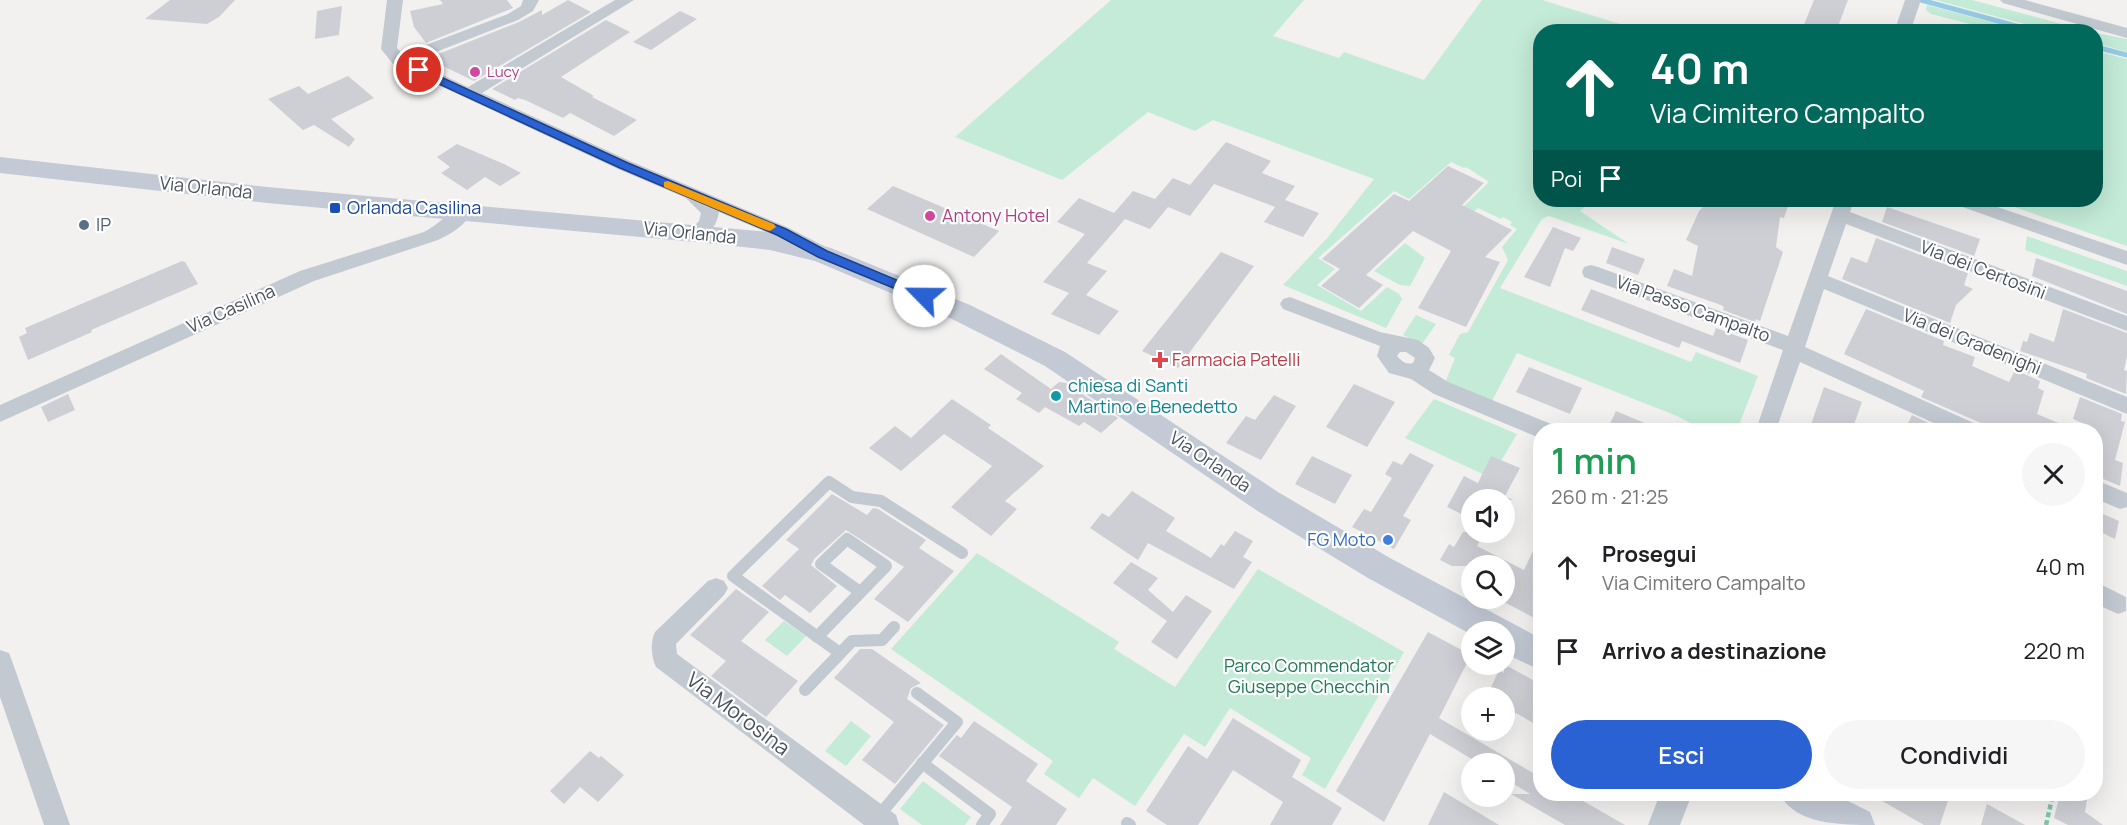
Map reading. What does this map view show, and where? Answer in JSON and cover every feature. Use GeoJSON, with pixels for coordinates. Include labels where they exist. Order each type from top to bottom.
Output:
{"type":"FeatureCollection","features":[{"type":"Feature","properties":{"kind":"main road","name":"Via Orlanda"},"geometry":{"type":"LineString","coordinates":[[0,165],[267,195],[724,236],[770,241],[822,254],[961,312],[1054,359],[1080,374],[1267,501],[1379,568],[1477,621]]}},
{"type":"Feature","properties":{"kind":"main road"},"geometry":{"type":"LineString","coordinates":[[1515,642],[1533,651]]}},
{"type":"Feature","properties":{"kind":"main road"},"geometry":{"type":"LineString","coordinates":[[1811,801],[1857,825]]}},
{"type":"Feature","properties":{"kind":"street"},"geometry":{"type":"LineString","coordinates":[[395,0],[389,49],[399,61],[684,191],[782,232],[822,254]]}},
{"type":"Feature","properties":{"kind":"street"},"geometry":{"type":"LineString","coordinates":[[399,61],[513,17],[528,8],[531,0]]}},
{"type":"Feature","properties":{"kind":"street"},"geometry":{"type":"LineString","coordinates":[[468,94],[626,0]]}},
{"type":"Feature","properties":{"kind":"street"},"geometry":{"type":"LineString","coordinates":[[1995,0],[2093,24]]}},
{"type":"Feature","properties":{"kind":"street"},"geometry":{"type":"LineString","coordinates":[[2008,0],[2025,6]]}},
{"type":"Feature","properties":{"kind":"street"},"geometry":{"type":"LineString","coordinates":[[1905,24],[1912,3]]}},
{"type":"Feature","properties":{"kind":"street"},"geometry":{"type":"LineString","coordinates":[[2103,27],[2127,33]]}},
{"type":"Feature","properties":{"kind":"street"},"geometry":{"type":"LineString","coordinates":[[684,191],[701,201],[710,211],[710,219],[705,227],[696,233]]}},
{"type":"Feature","properties":{"kind":"street"},"geometry":{"type":"LineString","coordinates":[[723,207],[730,218],[724,236]]}},
{"type":"Feature","properties":{"kind":"street","name":"Via Passo Campalto"},"geometry":{"type":"LineString","coordinates":[[1768,423],[1842,207]]}},
{"type":"Feature","properties":{"kind":"street","name":"Via dei Certosini"},"geometry":{"type":"LineString","coordinates":[[1842,207],[2127,324]]}},
{"type":"Feature","properties":{"kind":"street"},"geometry":{"type":"LineString","coordinates":[[1980,207],[2127,258]]}},
{"type":"Feature","properties":{"kind":"street","name":"Via Casilina"},"geometry":{"type":"LineString","coordinates":[[0,414],[307,276],[361,257],[424,239],[445,229],[464,212]]}},
{"type":"Feature","properties":{"kind":"street","name":"Via Passo Campalto"},"geometry":{"type":"LineString","coordinates":[[1591,272],[1794,348]]}},
{"type":"Feature","properties":{"kind":"street","name":"Via dei Gradenighi"},"geometry":{"type":"LineString","coordinates":[[1818,279],[2127,406]]}},
{"type":"Feature","properties":{"kind":"street"},"geometry":{"type":"LineString","coordinates":[[1290,304],[1396,344],[1387,351],[1389,362],[1400,370],[1415,371],[1441,388],[1533,426]]}},
{"type":"Feature","properties":{"kind":"street"},"geometry":{"type":"LineString","coordinates":[[1794,348],[1953,423]]}},
{"type":"Feature","properties":{"kind":"street"},"geometry":{"type":"LineString","coordinates":[[2103,492],[2120,500]]}},
{"type":"Feature","properties":{"kind":"street","name":"Via Morosina"},"geometry":{"type":"LineString","coordinates":[[716,588],[664,640],[664,659],[881,821]]}},
{"type":"Feature","properties":{"kind":"street"},"geometry":{"type":"LineString","coordinates":[[2103,596],[2118,603]]}},
{"type":"Feature","properties":{"kind":"street"},"geometry":{"type":"LineString","coordinates":[[0,661],[57,825]]}},
{"type":"Feature","properties":{"kind":"street"},"geometry":{"type":"LineString","coordinates":[[1664,825],[1673,801]]}},
{"type":"Feature","properties":{"kind":"lane"},"geometry":{"type":"LineString","coordinates":[[840,653],[733,576],[829,482],[852,497],[880,501],[962,554]]}},
{"type":"Feature","properties":{"kind":"lane"},"geometry":{"type":"LineString","coordinates":[[817,637],[886,566],[847,539],[821,564],[860,592]]}},
{"type":"Feature","properties":{"kind":"lane"},"geometry":{"type":"LineString","coordinates":[[805,690],[852,640],[882,640],[894,627]]}},
{"type":"Feature","properties":{"kind":"lane"},"geometry":{"type":"LineString","coordinates":[[881,821],[922,763],[957,722],[917,693]]}},
{"type":"Feature","properties":{"kind":"lane"},"geometry":{"type":"LineString","coordinates":[[922,763],[990,814],[982,825]]}},
{"type":"Feature","properties":{"kind":"path"},"geometry":{"type":"LineString","coordinates":[[2046,825],[2051,801]]}},
{"type":"Feature","properties":{"kind":"green space"},"geometry":{"type":"Polygon","coordinates":[[[1111,0],[1304,0],[1273,36],[1339,58],[1344,52],[1424,80],[1482,0],[1542,0],[1620,24],[1533,24],[1533,207],[1585,207],[1580,211],[1629,244],[1549,216],[1542,219],[1500,288],[1691,362],[1696,352],[1758,376],[1740,423],[1690,423],[1517,353],[1492,401],[1445,383],[1455,358],[1449,355],[1460,334],[1468,332],[1508,260],[1502,247],[1517,229],[1510,225],[1512,222],[1503,217],[1501,219],[1478,208],[1459,225],[1458,212],[1489,182],[1466,167],[1451,162],[1409,199],[1394,191],[1318,258],[1335,269],[1317,285],[1361,311],[1387,287],[1399,294],[1402,299],[1386,328],[1283,285],[1329,236],[1374,179],[1213,120],[1195,131],[1148,112],[1062,180],[955,137],[1111,0]]]}},
{"type":"Feature","properties":{"kind":"green space"},"geometry":{"type":"Polygon","coordinates":[[[1935,0],[1972,0],[2062,24],[2025,24],[1935,0]]]}},
{"type":"Feature","properties":{"kind":"green space"},"geometry":{"type":"Polygon","coordinates":[[[1927,5],[1998,24],[1970,24],[1931,14],[1926,10],[1927,5]]]}},
{"type":"Feature","properties":{"kind":"green space"},"geometry":{"type":"Polygon","coordinates":[[[2103,34],[2127,39],[2127,52],[2103,45],[2103,34]]]}},
{"type":"Feature","properties":{"kind":"green space"},"geometry":{"type":"Polygon","coordinates":[[[2103,53],[2127,59],[2127,246],[2014,207],[2103,207],[2103,53]]]}},
{"type":"Feature","properties":{"kind":"green space"},"geometry":{"type":"Polygon","coordinates":[[[2027,236],[2127,271],[2127,286],[2025,250],[2027,236]]]}},
{"type":"Feature","properties":{"kind":"green space"},"geometry":{"type":"Polygon","coordinates":[[[1405,243],[1425,258],[1410,286],[1400,285],[1374,271],[1405,243]]]}},
{"type":"Feature","properties":{"kind":"green space"},"geometry":{"type":"Polygon","coordinates":[[[1416,315],[1436,324],[1422,344],[1403,335],[1416,315]]]}},
{"type":"Feature","properties":{"kind":"green space"},"geometry":{"type":"Polygon","coordinates":[[[1434,399],[1517,434],[1491,478],[1405,438],[1434,399]]]}},
{"type":"Feature","properties":{"kind":"green space","name":"Parco Commendator Giuseppe Checchin"},"geometry":{"type":"Polygon","coordinates":[[[977,553],[1119,642],[1114,649],[1175,687],[1258,569],[1404,652],[1325,789],[1302,775],[1311,758],[1230,708],[1205,747],[1184,734],[1135,806],[1093,778],[1079,798],[1044,774],[1053,761],[891,649],[977,553]]]}},
{"type":"Feature","properties":{"kind":"green space"},"geometry":{"type":"Polygon","coordinates":[[[784,621],[806,636],[787,656],[765,640],[784,621]]]}},
{"type":"Feature","properties":{"kind":"green space"},"geometry":{"type":"Polygon","coordinates":[[[851,721],[871,736],[846,766],[825,751],[851,721]]]}},
{"type":"Feature","properties":{"kind":"green space"},"geometry":{"type":"Polygon","coordinates":[[[923,781],[971,817],[965,825],[922,825],[900,809],[923,781]]]}},
{"type":"Feature","properties":{"kind":"building"},"geometry":{"type":"Polygon","coordinates":[[[170,0],[235,0],[219,17],[207,24],[145,19],[170,0]]]}},
{"type":"Feature","properties":{"kind":"building"},"geometry":{"type":"Polygon","coordinates":[[[440,0],[507,0],[513,8],[426,43],[414,27],[410,11],[443,4],[440,0]]]}},
{"type":"Feature","properties":{"kind":"building"},"geometry":{"type":"Polygon","coordinates":[[[568,0],[591,12],[474,81],[447,68],[431,57],[519,22],[542,10],[542,15],[568,0]]]}},
{"type":"Feature","properties":{"kind":"building"},"geometry":{"type":"Polygon","coordinates":[[[1814,0],[1848,0],[1839,24],[1804,24],[1814,0]]]}},
{"type":"Feature","properties":{"kind":"building"},"geometry":{"type":"Polygon","coordinates":[[[342,6],[339,35],[315,39],[317,11],[342,6]]]}},
{"type":"Feature","properties":{"kind":"building"},"geometry":{"type":"Polygon","coordinates":[[[680,11],[697,19],[651,50],[633,42],[680,11]]]}},
{"type":"Feature","properties":{"kind":"building"},"geometry":{"type":"Polygon","coordinates":[[[606,20],[630,32],[561,77],[594,96],[592,97],[637,120],[614,136],[570,113],[563,118],[525,100],[518,98],[515,100],[492,89],[606,20]]]}},
{"type":"Feature","properties":{"kind":"building"},"geometry":{"type":"Polygon","coordinates":[[[348,76],[374,98],[331,119],[355,139],[349,147],[314,125],[303,130],[268,99],[299,86],[308,94],[348,76]]]}},
{"type":"Feature","properties":{"kind":"building"},"geometry":{"type":"Polygon","coordinates":[[[1226,142],[1271,161],[1262,173],[1295,186],[1285,200],[1319,213],[1303,237],[1264,222],[1275,207],[1214,184],[1190,216],[1168,207],[1150,229],[1125,219],[1087,263],[1107,271],[1086,295],[1119,311],[1099,335],[1051,314],[1069,293],[1043,282],[1085,234],[1057,222],[1079,198],[1114,213],[1133,191],[1155,199],[1173,178],[1190,185],[1226,142]]]}},
{"type":"Feature","properties":{"kind":"building"},"geometry":{"type":"Polygon","coordinates":[[[457,144],[521,173],[500,186],[485,177],[467,190],[441,173],[450,167],[437,157],[457,144]]]}},
{"type":"Feature","properties":{"kind":"building"},"geometry":{"type":"Polygon","coordinates":[[[1448,166],[1484,183],[1462,205],[1512,230],[1485,257],[1500,262],[1466,327],[1418,308],[1451,251],[1413,231],[1366,275],[1383,285],[1359,308],[1321,286],[1340,269],[1322,259],[1394,194],[1409,201],[1448,166]]]}},
{"type":"Feature","properties":{"kind":"building"},"geometry":{"type":"Polygon","coordinates":[[[893,186],[999,231],[974,257],[867,209],[893,186]]]}},
{"type":"Feature","properties":{"kind":"building"},"geometry":{"type":"Polygon","coordinates":[[[1703,207],[1788,207],[1784,218],[1780,217],[1776,247],[1783,252],[1760,321],[1756,319],[1755,322],[1723,310],[1724,307],[1721,305],[1667,286],[1674,269],[1692,276],[1698,246],[1686,240],[1703,207]]]}},
{"type":"Feature","properties":{"kind":"building"},"geometry":{"type":"Polygon","coordinates":[[[1887,207],[1980,239],[1974,256],[1882,222],[1887,207]]]}},
{"type":"Feature","properties":{"kind":"building"},"geometry":{"type":"Polygon","coordinates":[[[1553,227],[1581,238],[1573,251],[1565,248],[1550,287],[1524,277],[1553,227]]]}},
{"type":"Feature","properties":{"kind":"building"},"geometry":{"type":"Polygon","coordinates":[[[1876,238],[1968,273],[1964,285],[1973,289],[1956,305],[1950,323],[1842,279],[1851,257],[1867,263],[1876,238]]]}},
{"type":"Feature","properties":{"kind":"building"},"geometry":{"type":"Polygon","coordinates":[[[1612,247],[1645,259],[1638,275],[1606,263],[1612,247]]]}},
{"type":"Feature","properties":{"kind":"building"},"geometry":{"type":"Polygon","coordinates":[[[1221,252],[1254,266],[1178,368],[1142,351],[1221,252]]]}},
{"type":"Feature","properties":{"kind":"building"},"geometry":{"type":"Polygon","coordinates":[[[2036,258],[2127,291],[2127,314],[2032,276],[2036,258]]]}},
{"type":"Feature","properties":{"kind":"building"},"geometry":{"type":"Polygon","coordinates":[[[182,261],[185,262],[198,284],[28,360],[19,337],[27,333],[25,328],[182,261]]]}},
{"type":"Feature","properties":{"kind":"building"},"geometry":{"type":"Polygon","coordinates":[[[1591,289],[1713,336],[1716,328],[1748,340],[1740,363],[1682,341],[1679,348],[1581,310],[1591,289]]]}},
{"type":"Feature","properties":{"kind":"building"},"geometry":{"type":"Polygon","coordinates":[[[1866,309],[1944,341],[1943,345],[1975,357],[1972,366],[2009,382],[2015,370],[2040,381],[2038,388],[2044,391],[2037,414],[2058,423],[1981,423],[1921,397],[1924,391],[1844,354],[1866,309]]]}},
{"type":"Feature","properties":{"kind":"building"},"geometry":{"type":"Polygon","coordinates":[[[2063,309],[2127,333],[2127,356],[2124,370],[2127,371],[2126,394],[2086,378],[2087,374],[2020,351],[2023,341],[2027,342],[2030,333],[2054,342],[2063,309]]]}},
{"type":"Feature","properties":{"kind":"building","name":"chiesa di Santi Martino e Benedetto"},"geometry":{"type":"Polygon","coordinates":[[[1001,354],[1051,389],[1059,382],[1066,383],[1118,418],[1101,433],[1084,422],[1079,426],[1045,407],[1039,413],[1016,399],[1022,393],[984,369],[1001,354]]]}},
{"type":"Feature","properties":{"kind":"building"},"geometry":{"type":"Polygon","coordinates":[[[1529,367],[1582,388],[1570,414],[1516,392],[1529,367]]]}},
{"type":"Feature","properties":{"kind":"building"},"geometry":{"type":"Polygon","coordinates":[[[1354,384],[1395,402],[1367,447],[1326,427],[1354,384]]]}},
{"type":"Feature","properties":{"kind":"building"},"geometry":{"type":"Polygon","coordinates":[[[1824,387],[1862,402],[1854,423],[1811,423],[1824,387]]]}},
{"type":"Feature","properties":{"kind":"building"},"geometry":{"type":"Polygon","coordinates":[[[68,394],[75,410],[48,422],[41,407],[68,394]]]}},
{"type":"Feature","properties":{"kind":"building"},"geometry":{"type":"Polygon","coordinates":[[[1274,395],[1296,406],[1261,460],[1226,443],[1246,416],[1255,420],[1274,395]]]}},
{"type":"Feature","properties":{"kind":"building"},"geometry":{"type":"Polygon","coordinates":[[[2080,397],[2122,414],[2121,421],[2125,422],[2115,460],[2123,463],[2120,486],[2103,479],[2103,423],[2082,423],[2073,419],[2080,397]]]}},
{"type":"Feature","properties":{"kind":"building"},"geometry":{"type":"Polygon","coordinates":[[[952,399],[991,425],[988,428],[1044,466],[1005,501],[1017,509],[991,536],[951,507],[992,466],[944,434],[901,471],[869,448],[895,426],[911,438],[952,399]]]}},
{"type":"Feature","properties":{"kind":"building"},"geometry":{"type":"Polygon","coordinates":[[[1616,411],[1644,423],[1610,423],[1616,411]]]}},
{"type":"Feature","properties":{"kind":"building"},"geometry":{"type":"Polygon","coordinates":[[[1912,415],[1929,423],[1908,423],[1912,415]]]}},
{"type":"Feature","properties":{"kind":"building"},"geometry":{"type":"Polygon","coordinates":[[[1410,453],[1434,465],[1403,516],[1411,520],[1394,549],[1352,527],[1364,509],[1371,512],[1392,478],[1385,474],[1393,461],[1402,465],[1410,453]]]}},
{"type":"Feature","properties":{"kind":"building"},"geometry":{"type":"Polygon","coordinates":[[[1312,456],[1352,475],[1335,504],[1295,484],[1312,456]]]}},
{"type":"Feature","properties":{"kind":"building"},"geometry":{"type":"Polygon","coordinates":[[[1491,456],[1520,468],[1509,489],[1461,489],[1461,514],[1447,507],[1464,476],[1478,483],[1491,456]]]}},
{"type":"Feature","properties":{"kind":"building"},"geometry":{"type":"Polygon","coordinates":[[[1132,491],[1175,518],[1166,531],[1211,558],[1221,544],[1224,546],[1235,531],[1253,541],[1243,557],[1252,562],[1234,589],[1148,543],[1138,560],[1090,528],[1102,513],[1109,517],[1132,491]]]}},
{"type":"Feature","properties":{"kind":"building"},"geometry":{"type":"Polygon","coordinates":[[[832,494],[867,515],[873,508],[878,509],[926,540],[919,548],[954,571],[908,622],[874,599],[904,567],[846,530],[815,558],[811,565],[837,586],[810,613],[785,595],[780,600],[762,586],[799,549],[786,540],[832,494]]]}},
{"type":"Feature","properties":{"kind":"building"},"geometry":{"type":"Polygon","coordinates":[[[2103,514],[2119,521],[2115,539],[2103,533],[2103,514]]]}},
{"type":"Feature","properties":{"kind":"building"},"geometry":{"type":"Polygon","coordinates":[[[1461,535],[1461,543],[1478,543],[1477,546],[1495,555],[1461,555],[1461,566],[1452,566],[1440,560],[1449,544],[1454,547],[1461,535]]]}},
{"type":"Feature","properties":{"kind":"building"},"geometry":{"type":"Polygon","coordinates":[[[1533,551],[1533,617],[1515,608],[1515,565],[1524,570],[1533,551]]]}},
{"type":"Feature","properties":{"kind":"building"},"geometry":{"type":"Polygon","coordinates":[[[1131,562],[1158,578],[1148,590],[1173,612],[1186,595],[1212,611],[1177,659],[1151,642],[1167,621],[1113,583],[1131,562]]]}},
{"type":"Feature","properties":{"kind":"building"},"geometry":{"type":"Polygon","coordinates":[[[736,589],[769,612],[741,641],[798,681],[766,717],[711,676],[726,661],[690,635],[736,589]]]}},
{"type":"Feature","properties":{"kind":"building"},"geometry":{"type":"Polygon","coordinates":[[[1428,632],[1461,650],[1461,675],[1439,718],[1461,731],[1461,741],[1478,741],[1499,753],[1462,753],[1430,734],[1384,822],[1336,791],[1428,632]]]}},
{"type":"Feature","properties":{"kind":"building"},"geometry":{"type":"Polygon","coordinates":[[[860,649],[872,649],[921,683],[911,688],[907,699],[944,725],[895,784],[862,760],[894,722],[834,678],[860,649]]]}},
{"type":"Feature","properties":{"kind":"building"},"geometry":{"type":"Polygon","coordinates":[[[1515,670],[1533,680],[1533,723],[1516,713],[1515,715],[1515,687],[1491,687],[1497,675],[1515,675],[1515,670]]]}},
{"type":"Feature","properties":{"kind":"building"},"geometry":{"type":"Polygon","coordinates":[[[1233,718],[1301,760],[1292,777],[1342,808],[1332,825],[1270,825],[1283,802],[1233,770],[1198,825],[1167,825],[1146,811],[1188,746],[1207,759],[1233,718]]]}},
{"type":"Feature","properties":{"kind":"building"},"geometry":{"type":"Polygon","coordinates":[[[974,721],[1038,764],[1026,781],[1067,809],[1056,825],[1000,825],[1012,807],[939,756],[957,735],[961,738],[974,721]]]}},
{"type":"Feature","properties":{"kind":"building"},"geometry":{"type":"Polygon","coordinates":[[[590,751],[599,758],[601,756],[624,775],[598,802],[580,787],[564,804],[550,791],[590,751]]]}},
{"type":"Feature","properties":{"kind":"building"},"geometry":{"type":"Polygon","coordinates":[[[1515,762],[1533,773],[1533,801],[1583,801],[1625,825],[1565,825],[1515,796],[1515,794],[1530,794],[1515,785],[1515,762]]]}},
{"type":"Feature","properties":{"kind":"building"},"geometry":{"type":"Polygon","coordinates":[[[1444,792],[1461,802],[1461,807],[1469,807],[1499,825],[1428,825],[1444,792]]]}},
{"type":"Feature","properties":{"kind":"building"},"geometry":{"type":"Polygon","coordinates":[[[1882,801],[1948,801],[1940,825],[1924,825],[1882,801]]]}},
{"type":"Feature","properties":{"kind":"building"},"geometry":{"type":"Polygon","coordinates":[[[2058,801],[2087,801],[2085,812],[2103,825],[2068,825],[2054,818],[2058,801]]]}},
{"type":"Feature","properties":{"kind":"building"},"geometry":{"type":"Polygon","coordinates":[[[1987,804],[2025,825],[1981,825],[1987,804]]]}},
{"type":"Feature","properties":{"kind":"waterway"},"geometry":{"type":"LineString","coordinates":[[1921,0],[2009,24]]}},
{"type":"Feature","properties":{"kind":"waterway"},"geometry":{"type":"LineString","coordinates":[[2103,49],[2127,55]]}},
{"type":"Feature","properties":{"kind":"slow traffic"},"geometry":{"type":"LineString","coordinates":[[668,184],[770,227]]}},
{"type":"Feature","properties":{"kind":"place","name":"Lucy"},"geometry":{"type":"Point","coordinates":[475,72]}},
{"type":"Feature","properties":{"kind":"place","name":"Orlanda Casilina"},"geometry":{"type":"Point","coordinates":[335,208]}},
{"type":"Feature","properties":{"kind":"place","name":"Antony Hotel"},"geometry":{"type":"Point","coordinates":[930,216]}},
{"type":"Feature","properties":{"kind":"place","name":"IP"},"geometry":{"type":"Point","coordinates":[84,225]}},
{"type":"Feature","properties":{"kind":"place","name":"Farmacia Patelli"},"geometry":{"type":"Point","coordinates":[1160,360]}},
{"type":"Feature","properties":{"kind":"place","name":"chiesa di Santi Martino e Benedetto"},"geometry":{"type":"Point","coordinates":[1056,396]}},
{"type":"Feature","properties":{"kind":"place","name":"FG Moto"},"geometry":{"type":"Point","coordinates":[1388,540]}},
{"type":"Feature","properties":{"kind":"route"},"geometry":{"type":"LineString","coordinates":[[419,70],[624,165],[782,232],[822,254],[924,296]]}}]}
